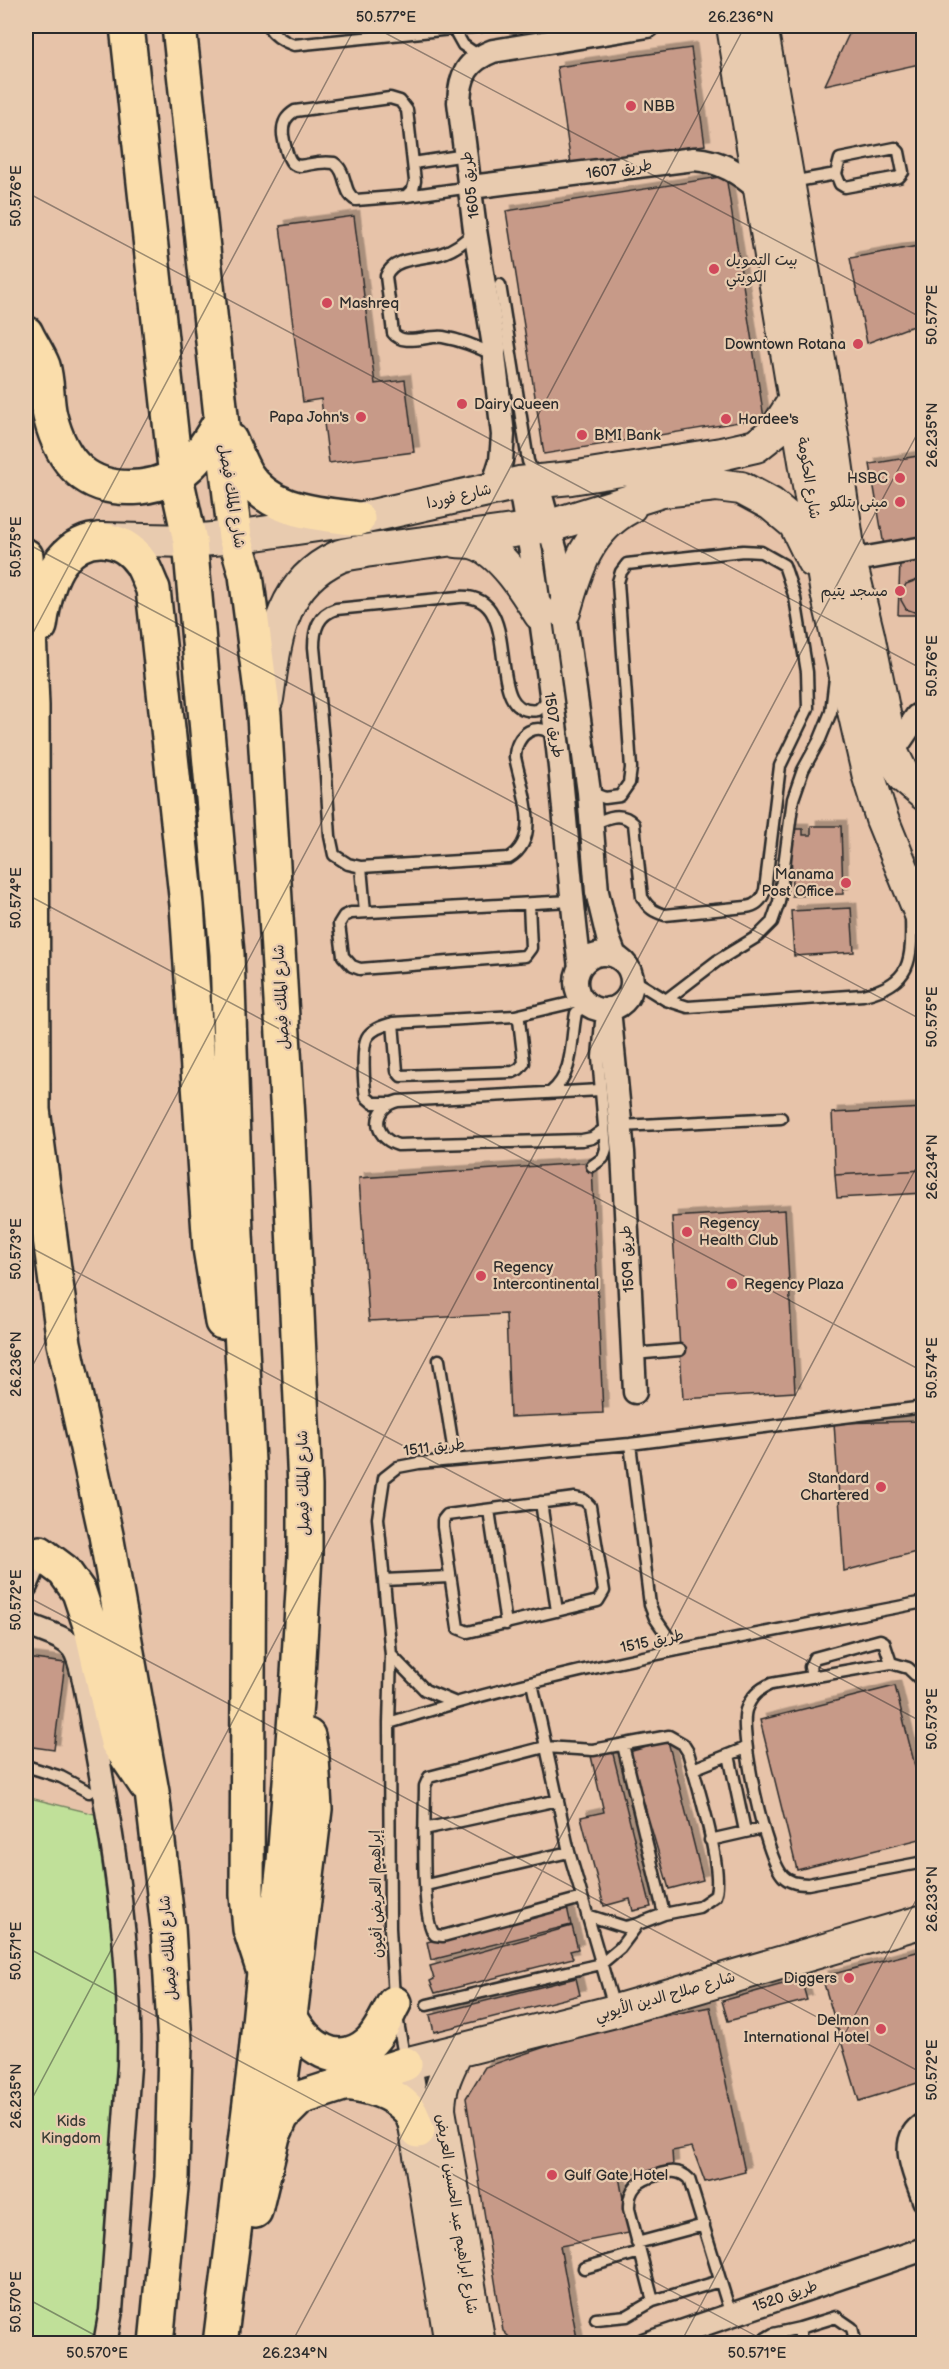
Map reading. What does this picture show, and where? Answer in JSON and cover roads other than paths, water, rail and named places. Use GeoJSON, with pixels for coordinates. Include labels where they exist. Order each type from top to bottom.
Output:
{"type":"FeatureCollection","features":[{"type":"Feature","properties":{"kind":"highway","name":"شارع الملك فيصل"},"geometry":{"type":"LineString","coordinates":[[127,26],[177,477],[189,542],[227,954],[236,1234],[249,1481],[247,1895],[250,1929],[264,1972]]}},
{"type":"Feature","properties":{"kind":"highway","name":"شارع الملك فيصل"},"geometry":{"type":"LineString","coordinates":[[179,26],[235,537],[246,575],[264,715],[288,1118],[305,1486],[298,1675],[284,1862],[278,1916],[264,1972],[221,2343]]}},
{"type":"Feature","properties":{"kind":"highway"},"geometry":{"type":"LineString","coordinates":[[26,333],[43,366],[50,416],[63,454],[80,472],[98,483],[123,488],[148,486],[177,477],[204,451],[221,420]]}},
{"type":"Feature","properties":{"kind":"highway"},"geometry":{"type":"LineString","coordinates":[[221,420],[246,475],[273,500],[292,510],[358,519]]}},
{"type":"Feature","properties":{"kind":"highway"},"geometry":{"type":"LineString","coordinates":[[32,706],[41,619],[50,583],[62,560],[76,549],[98,539],[113,541],[128,549],[141,563],[153,589],[187,905],[210,1248],[249,1481]]}},
{"type":"Feature","properties":{"kind":"highway","name":"شارع الملك فيصل"},"geometry":{"type":"LineString","coordinates":[[26,556],[32,706],[29,1122],[64,1343],[106,1535],[152,1792],[168,1927],[174,2044],[172,2177],[156,2343]]}},
{"type":"Feature","properties":{"kind":"highway"},"geometry":{"type":"LineString","coordinates":[[33,1551],[64,1571],[79,1592],[91,1628],[117,1742],[152,1792]]}},
{"type":"Feature","properties":{"kind":"highway"},"geometry":{"type":"LineString","coordinates":[[221,2343],[273,2136],[315,1809],[312,1758],[298,1675]]}},
{"type":"Feature","properties":{"kind":"highway"},"geometry":{"type":"LineString","coordinates":[[290,2016],[300,2034],[312,2045],[327,2053],[340,2056],[359,2050],[371,2042],[394,2003]]}},
{"type":"Feature","properties":{"kind":"highway"},"geometry":{"type":"LineString","coordinates":[[273,2136],[282,2116],[300,2098],[405,2064]]}},
{"type":"Feature","properties":{"kind":"highway"},"geometry":{"type":"LineString","coordinates":[[344,2082],[361,2084],[395,2099],[410,2110],[418,2131]]}},
{"type":"Feature","properties":{"kind":"main road","name":"شارع الحكومة"},"geometry":{"type":"LineString","coordinates":[[734,26],[833,441],[850,561],[868,634],[891,753],[904,777],[923,792]]}},
{"type":"Feature","properties":{"kind":"main road","name":"شارع الحكومة"},"geometry":{"type":"LineString","coordinates":[[761,26],[774,186],[796,398],[826,588],[869,777],[882,819],[924,922]]}},
{"type":"Feature","properties":{"kind":"main road","name":"شارع فوردا"},"geometry":{"type":"LineString","coordinates":[[98,539],[189,542],[235,537],[358,519],[516,484],[571,478],[721,454],[756,446],[775,431],[796,398]]}},
{"type":"Feature","properties":{"kind":"main road"},"geometry":{"type":"LineString","coordinates":[[264,715],[278,628],[289,602],[315,572],[339,556],[539,528],[662,491],[716,485],[741,489],[771,504],[795,524],[826,588]]}},
{"type":"Feature","properties":{"kind":"main road"},"geometry":{"type":"LineString","coordinates":[[452,540],[475,543],[490,552],[526,590],[552,613],[596,536],[620,513],[662,491]]}},
{"type":"Feature","properties":{"kind":"main road","name":"شارع صلاح الدين الأيوبي"},"geometry":{"type":"LineString","coordinates":[[405,2064],[615,2011],[924,1921]]}},
{"type":"Feature","properties":{"kind":"main road","name":"شارع ابراهيم عبد الحسين العريض"},"geometry":{"type":"LineString","coordinates":[[457,2051],[444,2075],[439,2091],[439,2109],[478,2343]]}},
{"type":"Feature","properties":{"kind":"main road","name":"شارع ابراهيم عبد الحسين العريض"},"geometry":{"type":"LineString","coordinates":[[405,2064],[452,2343]]}},
{"type":"Feature","properties":{"kind":"street"},"geometry":{"type":"LineString","coordinates":[[479,56],[502,48],[648,26]]}},
{"type":"Feature","properties":{"kind":"street","name":"طريق 1605"},"geometry":{"type":"LineString","coordinates":[[479,56],[465,72],[460,84],[459,102],[475,230],[499,347],[503,435],[501,461],[516,484]]}},
{"type":"Feature","properties":{"kind":"street","name":"طريق 1607"},"geometry":{"type":"LineString","coordinates":[[471,187],[694,159],[711,160],[774,186]]}},
{"type":"Feature","properties":{"kind":"street","name":"طريق 1507"},"geometry":{"type":"LineString","coordinates":[[516,484],[539,528],[552,613],[589,792],[597,892],[608,938],[615,956]]}},
{"type":"Feature","properties":{"kind":"street"},"geometry":{"type":"LineString","coordinates":[[850,561],[924,548]]}},
{"type":"Feature","properties":{"kind":"street","name":"طريق 1507"},"geometry":{"type":"LineString","coordinates":[[552,613],[550,698],[557,740],[571,901],[580,967]]}},
{"type":"Feature","properties":{"kind":"street"},"geometry":{"type":"LineString","coordinates":[[891,753],[917,716],[924,712]]}},
{"type":"Feature","properties":{"kind":"street"},"geometry":{"type":"LineString","coordinates":[[607,954],[615,956],[627,967],[632,979],[630,991],[626,998],[599,1006],[576,984],[580,967],[592,956],[607,954]]}},
{"type":"Feature","properties":{"kind":"street","name":"طريق 1509"},"geometry":{"type":"LineString","coordinates":[[599,1006],[618,1113],[612,1128],[635,1392]]}},
{"type":"Feature","properties":{"kind":"street"},"geometry":{"type":"LineString","coordinates":[[26,1586],[33,1551]]}},
{"type":"Feature","properties":{"kind":"street"},"geometry":{"type":"LineString","coordinates":[[26,1623],[52,1635],[74,1649],[87,1693],[96,1789],[113,1837],[125,1942],[130,2029],[120,2193],[111,2278],[111,2312],[105,2343]]}},
{"type":"Feature","properties":{"kind":"street"},"geometry":{"type":"LineString","coordinates":[[924,2124],[914,2131],[908,2148],[924,2200]]}},
{"type":"Feature","properties":{"kind":"street","name":"طريق 1520"},"geometry":{"type":"LineString","coordinates":[[646,2343],[924,2249]]}},
{"type":"Feature","properties":{"kind":"lane"},"geometry":{"type":"LineString","coordinates":[[268,26],[275,36],[294,45],[481,26]]}},
{"type":"Feature","properties":{"kind":"lane"},"geometry":{"type":"LineString","coordinates":[[454,29],[463,45],[479,56]]}},
{"type":"Feature","properties":{"kind":"lane"},"geometry":{"type":"LineString","coordinates":[[406,196],[414,186],[413,163],[407,110],[397,100],[390,98],[294,111],[286,118],[283,124],[286,156],[294,165],[334,163],[342,171],[349,194],[356,200],[406,196],[471,187]]}},
{"type":"Feature","properties":{"kind":"lane"},"geometry":{"type":"LineString","coordinates":[[895,148],[899,152],[903,172],[899,177],[845,187],[840,184],[836,174],[840,159],[895,148]]}},
{"type":"Feature","properties":{"kind":"lane"},"geometry":{"type":"LineString","coordinates":[[413,163],[467,155]]}},
{"type":"Feature","properties":{"kind":"lane"},"geometry":{"type":"LineString","coordinates":[[774,186],[836,174]]}},
{"type":"Feature","properties":{"kind":"lane"},"geometry":{"type":"LineString","coordinates":[[475,230],[462,244],[442,253],[396,264],[389,269],[386,276],[393,333],[397,338],[403,340],[447,338],[499,347]]}},
{"type":"Feature","properties":{"kind":"lane"},"geometry":{"type":"LineString","coordinates":[[500,285],[499,347],[528,461],[516,484]]}},
{"type":"Feature","properties":{"kind":"lane"},"geometry":{"type":"LineString","coordinates":[[589,792],[605,798],[620,796],[629,783],[631,768],[618,582],[627,564],[742,551],[761,552],[784,565],[795,598],[807,672],[808,708],[780,766],[765,890],[760,900],[752,907],[746,908],[665,915],[657,913],[646,904],[642,897],[634,824],[628,818],[617,816],[608,817],[591,825]]}},
{"type":"Feature","properties":{"kind":"lane"},"geometry":{"type":"LineString","coordinates":[[550,698],[538,710],[522,709],[516,705],[511,698],[495,618],[485,603],[477,598],[468,596],[336,609],[323,616],[315,629],[314,647],[332,849],[340,860],[361,867],[502,859],[515,855],[524,845],[528,826],[514,757],[516,745],[523,734],[534,729],[547,731],[557,740]]}},
{"type":"Feature","properties":{"kind":"lane"},"geometry":{"type":"LineString","coordinates":[[666,1000],[717,960],[758,936],[772,922],[779,902],[793,799],[803,770],[820,739],[831,712],[836,673],[837,633]]}},
{"type":"Feature","properties":{"kind":"lane"},"geometry":{"type":"LineString","coordinates":[[361,867],[365,912]]}},
{"type":"Feature","properties":{"kind":"lane"},"geometry":{"type":"LineString","coordinates":[[632,979],[666,1000],[688,1007],[863,995],[887,989],[895,983],[904,970],[912,949],[906,881]]}},
{"type":"Feature","properties":{"kind":"lane"},"geometry":{"type":"LineString","coordinates":[[529,904],[531,948],[525,956],[360,969],[352,966],[343,956],[339,924],[347,914],[571,901]]}},
{"type":"Feature","properties":{"kind":"lane"},"geometry":{"type":"LineString","coordinates":[[599,1006],[515,1016],[393,1023],[370,1033],[364,1043],[366,1097],[373,1103],[600,1090]]}},
{"type":"Feature","properties":{"kind":"lane"},"geometry":{"type":"LineString","coordinates":[[592,1166],[600,1162],[606,1152],[612,1128],[600,1090],[599,1006]]}},
{"type":"Feature","properties":{"kind":"lane"},"geometry":{"type":"LineString","coordinates":[[551,1092],[563,1079],[570,1064],[576,1013],[580,1008],[599,1006]]}},
{"type":"Feature","properties":{"kind":"lane"},"geometry":{"type":"LineString","coordinates":[[393,1023],[397,1071],[401,1076],[513,1072],[524,1063],[519,1020],[515,1016]]}},
{"type":"Feature","properties":{"kind":"lane"},"geometry":{"type":"LineString","coordinates":[[392,1103],[381,1112],[378,1126],[385,1139],[398,1145],[582,1140],[592,1138],[612,1128],[781,1118]]}},
{"type":"Feature","properties":{"kind":"lane"},"geometry":{"type":"LineString","coordinates":[[633,1354],[680,1350]]}},
{"type":"Feature","properties":{"kind":"lane"},"geometry":{"type":"LineString","coordinates":[[440,1360],[455,1460]]}},
{"type":"Feature","properties":{"kind":"lane","name":"طريق 1511"},"geometry":{"type":"LineString","coordinates":[[389,1723],[392,1655],[378,1518],[384,1478],[398,1467],[630,1444],[924,1407]]}},
{"type":"Feature","properties":{"kind":"lane"},"geometry":{"type":"LineString","coordinates":[[630,1444],[650,1605],[655,1618],[677,1650]]}},
{"type":"Feature","properties":{"kind":"lane"},"geometry":{"type":"LineString","coordinates":[[580,1498],[590,1506],[604,1591],[598,1601],[468,1632],[458,1628],[449,1577],[443,1520],[447,1515],[489,1510],[580,1498]]}},
{"type":"Feature","properties":{"kind":"lane"},"geometry":{"type":"LineString","coordinates":[[541,1502],[557,1611]]}},
{"type":"Feature","properties":{"kind":"lane"},"geometry":{"type":"LineString","coordinates":[[489,1510],[506,1624]]}},
{"type":"Feature","properties":{"kind":"lane"},"geometry":{"type":"LineString","coordinates":[[384,1580],[449,1577]]}},
{"type":"Feature","properties":{"kind":"lane","name":"طريق 1515"},"geometry":{"type":"LineString","coordinates":[[389,1723],[454,1702],[677,1650],[924,1602]]}},
{"type":"Feature","properties":{"kind":"lane"},"geometry":{"type":"LineString","coordinates":[[812,1677],[810,1667],[814,1658],[880,1640],[884,1642],[891,1663]]}},
{"type":"Feature","properties":{"kind":"lane"},"geometry":{"type":"LineString","coordinates":[[392,1655],[424,1690],[454,1702]]}},
{"type":"Feature","properties":{"kind":"lane"},"geometry":{"type":"LineString","coordinates":[[924,1683],[908,1668],[891,1663],[771,1684],[761,1688],[754,1695],[745,1719],[746,1748],[763,1828],[784,1877],[799,1884],[808,1884],[924,1862]]}},
{"type":"Feature","properties":{"kind":"lane"},"geometry":{"type":"LineString","coordinates":[[532,1683],[544,1747],[569,1852],[615,2011]]}},
{"type":"Feature","properties":{"kind":"lane","name":"إبراهيم العريض أفيون"},"geometry":{"type":"LineString","coordinates":[[389,1723],[390,1928],[394,2003],[405,2064]]}},
{"type":"Feature","properties":{"kind":"lane"},"geometry":{"type":"LineString","coordinates":[[582,1898],[439,1936],[435,1935],[429,1928],[426,1885],[425,1786],[429,1777],[544,1747],[593,1750],[669,1736],[683,1744],[693,1769],[719,1881],[716,1896],[699,1907],[664,1914],[625,1927],[587,1915]]}},
{"type":"Feature","properties":{"kind":"lane"},"geometry":{"type":"LineString","coordinates":[[623,1745],[664,1914]]}},
{"type":"Feature","properties":{"kind":"lane"},"geometry":{"type":"LineString","coordinates":[[693,1769],[746,1748]]}},
{"type":"Feature","properties":{"kind":"lane"},"geometry":{"type":"LineString","coordinates":[[729,1755],[745,1831]]}},
{"type":"Feature","properties":{"kind":"lane"},"geometry":{"type":"LineString","coordinates":[[26,1766],[96,1789]]}},
{"type":"Feature","properties":{"kind":"lane"},"geometry":{"type":"LineString","coordinates":[[424,1829],[558,1800]]}},
{"type":"Feature","properties":{"kind":"lane"},"geometry":{"type":"LineString","coordinates":[[710,1840],[763,1828]]}},
{"type":"Feature","properties":{"kind":"lane"},"geometry":{"type":"LineString","coordinates":[[426,1885],[569,1852]]}},
{"type":"Feature","properties":{"kind":"lane"},"geometry":{"type":"LineString","coordinates":[[427,2005],[601,1964],[620,1948],[638,1924]]}},
{"type":"Feature","properties":{"kind":"lane"},"geometry":{"type":"LineString","coordinates":[[653,2301],[629,2209],[630,2195],[633,2188],[643,2179],[668,2172],[680,2172],[689,2180],[731,2314]]}},
{"type":"Feature","properties":{"kind":"lane"},"geometry":{"type":"LineString","coordinates":[[585,2268],[704,2225]]}},
{"type":"Feature","properties":{"kind":"lane"},"geometry":{"type":"LineString","coordinates":[[596,2319],[627,2316],[653,2301],[720,2281]]}},
{"type":"Feature","properties":{"kind":"lane"},"geometry":{"type":"LineString","coordinates":[[756,2343],[773,2334],[836,2317],[852,2328],[856,2343]]}},
{"type":"Feature","properties":{"kind":"lane"},"geometry":{"type":"LineString","coordinates":[[800,2328],[800,2343]]}},
{"type":"Feature","properties":{"kind":"place","name":"NBB"},"geometry":{"type":"Point","coordinates":[631,106]}},
{"type":"Feature","properties":{"kind":"place","name":"بيت التمويل الكويتي"},"geometry":{"type":"Point","coordinates":[714,269]}},
{"type":"Feature","properties":{"kind":"place","name":"Mashreq"},"geometry":{"type":"Point","coordinates":[327,303]}},
{"type":"Feature","properties":{"kind":"place","name":"Downtown Rotana"},"geometry":{"type":"Point","coordinates":[858,344]}},
{"type":"Feature","properties":{"kind":"place","name":"Dairy Queen"},"geometry":{"type":"Point","coordinates":[462,404]}},
{"type":"Feature","properties":{"kind":"place","name":"Papa John's"},"geometry":{"type":"Point","coordinates":[361,417]}},
{"type":"Feature","properties":{"kind":"place","name":"Hardee's"},"geometry":{"type":"Point","coordinates":[726,419]}},
{"type":"Feature","properties":{"kind":"place","name":"BMI Bank"},"geometry":{"type":"Point","coordinates":[582,435]}},
{"type":"Feature","properties":{"kind":"place","name":"HSBC"},"geometry":{"type":"Point","coordinates":[900,478]}},
{"type":"Feature","properties":{"kind":"place","name":"مبنى بتلكو"},"geometry":{"type":"Point","coordinates":[900,502]}},
{"type":"Feature","properties":{"kind":"place","name":"مسجد يتيم"},"geometry":{"type":"Point","coordinates":[900,591]}},
{"type":"Feature","properties":{"kind":"place","name":"Manama Post Office"},"geometry":{"type":"Point","coordinates":[846,883]}},
{"type":"Feature","properties":{"kind":"place","name":"Regency Health Club"},"geometry":{"type":"Point","coordinates":[687,1232]}},
{"type":"Feature","properties":{"kind":"place","name":"Regency Intercontinental"},"geometry":{"type":"Point","coordinates":[481,1276]}},
{"type":"Feature","properties":{"kind":"place","name":"Regency Plaza"},"geometry":{"type":"Point","coordinates":[732,1284]}},
{"type":"Feature","properties":{"kind":"place","name":"Standard Chartered"},"geometry":{"type":"Point","coordinates":[881,1487]}},
{"type":"Feature","properties":{"kind":"place","name":"Diggers"},"geometry":{"type":"Point","coordinates":[849,1978]}},
{"type":"Feature","properties":{"kind":"place","name":"Delmon International Hotel"},"geometry":{"type":"Point","coordinates":[881,2029]}},
{"type":"Feature","properties":{"kind":"place","name":"Gulf Gate Hotel"},"geometry":{"type":"Point","coordinates":[552,2175]}},
{"type":"Feature","properties":{"kind":"park label","name":"Kids Kingdom"},"geometry":{"type":"Point","coordinates":[71,2130]}}]}
